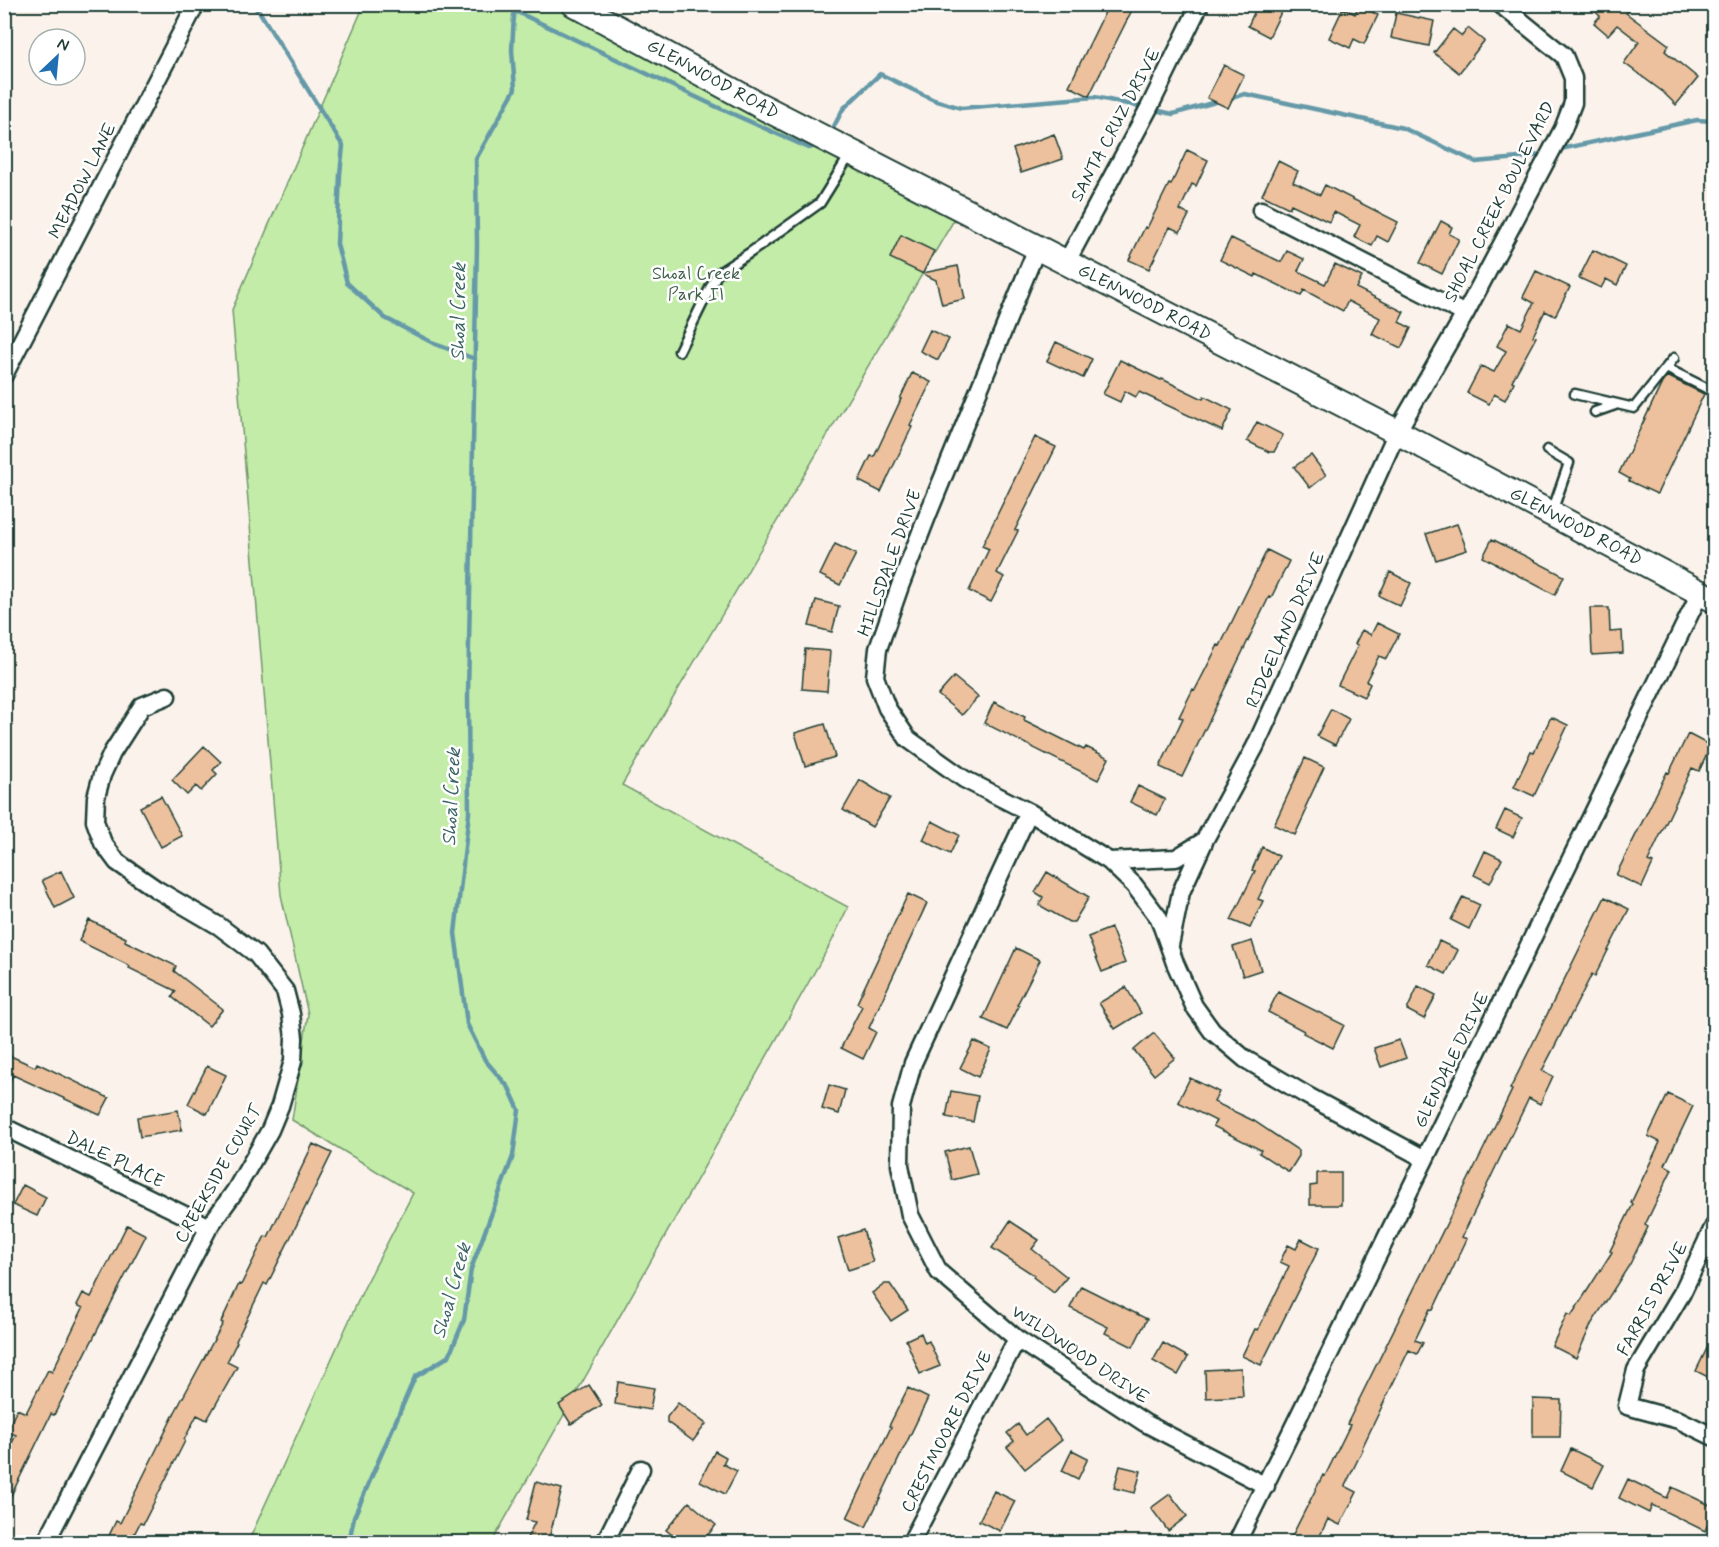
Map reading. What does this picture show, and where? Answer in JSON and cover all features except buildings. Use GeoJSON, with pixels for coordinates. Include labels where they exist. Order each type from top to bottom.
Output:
{"type":"FeatureCollection","features":[{"type":"Feature","properties":{"kind":"main road","name":"GLENWOOD ROAD"},"geometry":{"type":"LineString","coordinates":[[574,4],[759,105],[1397,432],[1707,596]]}},
{"type":"Feature","properties":{"kind":"street","name":"MEADOW LANE"},"geometry":{"type":"LineString","coordinates":[[4,375],[196,4]]}},
{"type":"Feature","properties":{"kind":"street","name":"SANTA CRUZ DRIVE"},"geometry":{"type":"LineString","coordinates":[[1066,263],[1150,106],[1200,4]]}},
{"type":"Feature","properties":{"kind":"street","name":"SHOAL CREEK BOULEVARD"},"geometry":{"type":"LineString","coordinates":[[1397,432],[1465,314],[1563,129],[1573,103],[1573,78],[1564,56],[1500,4]]}},
{"type":"Feature","properties":{"kind":"street"},"geometry":{"type":"LineString","coordinates":[[1261,210],[1465,314]]}},
{"type":"Feature","properties":{"kind":"street","name":"HILLSDALE DRIVE"},"geometry":{"type":"LineString","coordinates":[[1037,248],[900,586],[878,649],[875,677],[887,708],[908,739],[964,779],[1029,812],[1109,861]]}},
{"type":"Feature","properties":{"kind":"street","name":"RIDGELAND DRIVE"},"geometry":{"type":"LineString","coordinates":[[1170,945],[1181,892],[1204,841],[1255,747],[1397,432]]}},
{"type":"Feature","properties":{"kind":"street","name":"GLENDALE DRIVE"},"geometry":{"type":"LineString","coordinates":[[1237,1542],[1425,1159],[1707,596]]}},
{"type":"Feature","properties":{"kind":"street","name":"CREEKSIDE COURT"},"geometry":{"type":"LineString","coordinates":[[46,1542],[209,1227],[235,1191],[270,1130],[280,1107],[293,1061],[294,1038],[285,991],[256,954],[219,926],[156,889],[117,862],[104,843],[95,821],[96,797],[102,775],[112,753],[142,706],[167,696]]}},
{"type":"Feature","properties":{"kind":"street","name":"WILDWOOD DRIVE"},"geometry":{"type":"LineString","coordinates":[[1029,812],[912,1063],[901,1107],[900,1165],[910,1215],[939,1272],[1017,1339],[1144,1423],[1266,1486]]}},
{"type":"Feature","properties":{"kind":"street"},"geometry":{"type":"LineString","coordinates":[[1109,861],[1176,858],[1204,841]]}},
{"type":"Feature","properties":{"kind":"street"},"geometry":{"type":"LineString","coordinates":[[1109,861],[1134,885],[1159,918],[1194,1006],[1212,1031],[1245,1059],[1306,1095],[1425,1159]]}},
{"type":"Feature","properties":{"kind":"street","name":"DALE PLACE"},"geometry":{"type":"LineString","coordinates":[[4,1127],[209,1227]]}},
{"type":"Feature","properties":{"kind":"street","name":"FARRIS DRIVE"},"geometry":{"type":"LineString","coordinates":[[1714,1226],[1682,1293],[1636,1370],[1626,1406],[1679,1420],[1714,1437]]}},
{"type":"Feature","properties":{"kind":"street","name":"CRESTMOORE DRIVE"},"geometry":{"type":"LineString","coordinates":[[911,1542],[1017,1339]]}},
{"type":"Feature","properties":{"kind":"street"},"geometry":{"type":"LineString","coordinates":[[605,1542],[641,1469]]}},
{"type":"Feature","properties":{"kind":"lane"},"geometry":{"type":"LineString","coordinates":[[679,351],[717,274],[820,202],[851,153]]}},
{"type":"Feature","properties":{"kind":"lane"},"geometry":{"type":"LineString","coordinates":[[1575,394],[1634,408],[1674,358]]}},
{"type":"Feature","properties":{"kind":"lane"},"geometry":{"type":"LineString","coordinates":[[1666,368],[1710,390]]}},
{"type":"Feature","properties":{"kind":"lane"},"geometry":{"type":"LineString","coordinates":[[1595,412],[1616,405]]}},
{"type":"Feature","properties":{"kind":"lane"},"geometry":{"type":"LineString","coordinates":[[1547,450],[1569,463],[1551,514]]}},
{"type":"Feature","properties":{"kind":"green space","name":"Shoal Creek Park II"},"geometry":{"type":"Polygon","coordinates":[[[364,5],[565,5],[961,208],[622,785],[848,907],[832,941],[492,1542],[248,1542],[364,1288],[413,1193],[292,1120],[308,1014],[281,895],[232,310],[364,5]]]}},
{"type":"Feature","properties":{"kind":"waterway"},"geometry":{"type":"LineString","coordinates":[[250,4],[259,11],[343,146],[337,244],[347,283],[385,318],[435,344],[475,359]]}},
{"type":"Feature","properties":{"kind":"waterway","name":"Shoal Creek"},"geometry":{"type":"LineString","coordinates":[[349,1542],[354,1517],[415,1377],[449,1356],[464,1320],[471,1269],[513,1156],[519,1110],[509,1088],[485,1060],[467,1024],[455,933],[469,813],[468,694],[477,245],[476,159],[515,89],[512,50],[514,15],[518,4]]}},
{"type":"Feature","properties":{"kind":"waterway"},"geometry":{"type":"LineString","coordinates":[[515,11],[809,148],[818,145]]}},
{"type":"Feature","properties":{"kind":"waterway"},"geometry":{"type":"LineString","coordinates":[[830,134],[843,109],[880,74],[934,100],[961,108],[1095,97],[1173,114],[1219,101]]}},
{"type":"Feature","properties":{"kind":"waterway"},"geometry":{"type":"LineString","coordinates":[[1227,99],[1245,94],[1403,128],[1476,162],[1529,157],[1545,153]]}},
{"type":"Feature","properties":{"kind":"waterway"},"geometry":{"type":"LineString","coordinates":[[1556,150],[1697,120],[1714,121]]}}]}
